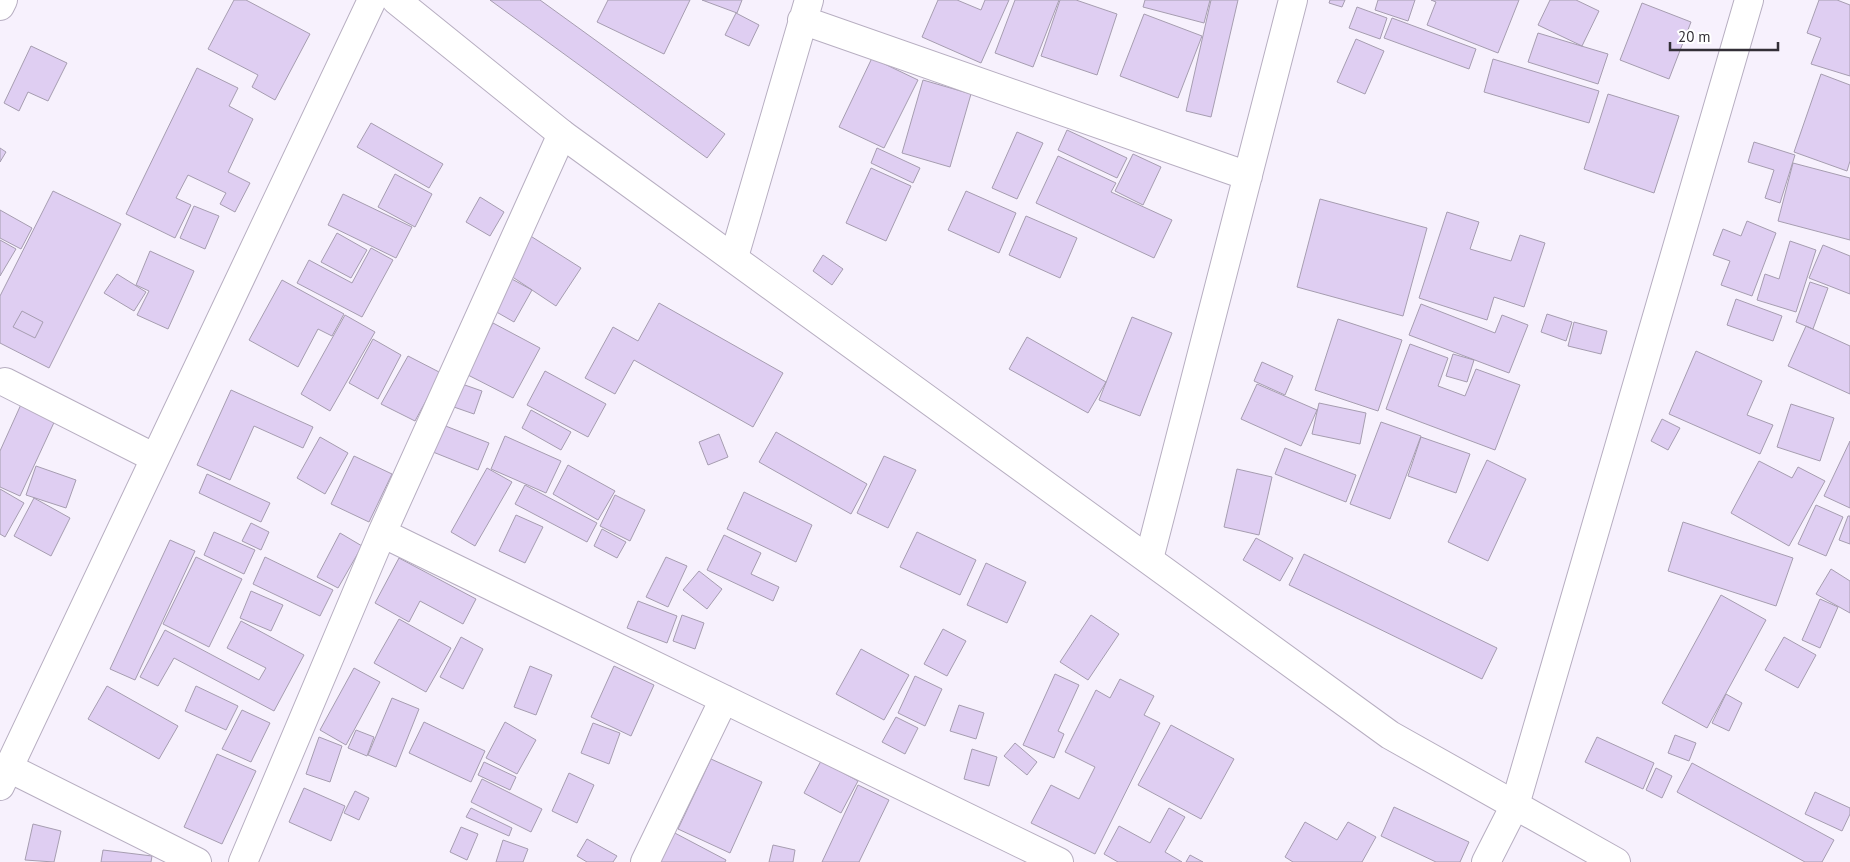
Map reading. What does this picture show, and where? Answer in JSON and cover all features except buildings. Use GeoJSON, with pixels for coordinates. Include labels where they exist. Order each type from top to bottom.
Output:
{"type":"FeatureCollection","features":[{"type":"Feature","properties":{"kind":"street"},"geometry":{"type":"LineString","coordinates":[[0,6],[3,0]]}},
{"type":"Feature","properties":{"kind":"street"},"geometry":{"type":"LineString","coordinates":[[197,862],[3,774],[372,0]]}},
{"type":"Feature","properties":{"kind":"street"},"geometry":{"type":"LineString","coordinates":[[396,0],[562,134],[1390,735],[1616,862]]}},
{"type":"Feature","properties":{"kind":"street"},"geometry":{"type":"LineString","coordinates":[[1149,559],[1293,0]]}},
{"type":"Feature","properties":{"kind":"street"},"geometry":{"type":"LineString","coordinates":[[1486,862],[1515,805],[1749,0]]}},
{"type":"Feature","properties":{"kind":"street"},"geometry":{"type":"LineString","coordinates":[[734,257],[805,10],[1248,176]]}},
{"type":"Feature","properties":{"kind":"street"},"geometry":{"type":"LineString","coordinates":[[242,862],[382,533],[562,134]]}},
{"type":"Feature","properties":{"kind":"street"},"geometry":{"type":"LineString","coordinates":[[5,382],[155,458]]}},
{"type":"Feature","properties":{"kind":"street"},"geometry":{"type":"LineString","coordinates":[[382,533],[1059,862]]}},
{"type":"Feature","properties":{"kind":"street"},"geometry":{"type":"LineString","coordinates":[[645,862],[724,699]]}}]}
